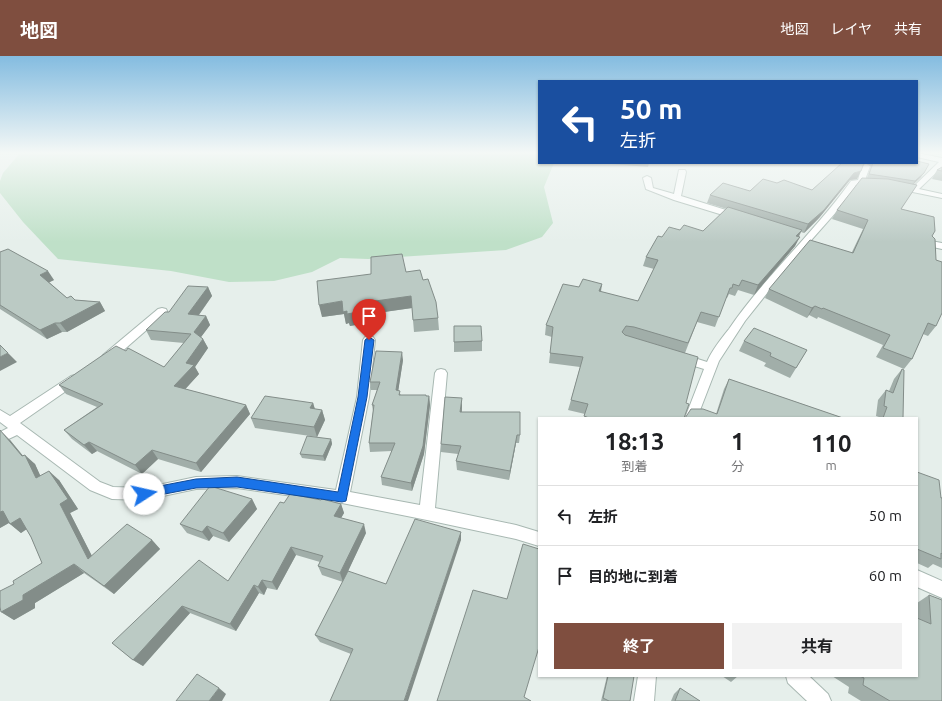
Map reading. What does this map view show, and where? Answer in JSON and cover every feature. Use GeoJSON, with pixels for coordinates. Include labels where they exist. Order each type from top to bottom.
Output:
{"type":"FeatureCollection","features":[{"type":"Feature","properties":{"kind":"street"},"geometry":{"type":"LineString","coordinates":[[648,182],[650,189],[750,220]]}},
{"type":"Feature","properties":{"kind":"street"},"geometry":{"type":"LineString","coordinates":[[677,198],[680,182]]}},
{"type":"Feature","properties":{"kind":"street"},"geometry":{"type":"LineString","coordinates":[[691,417],[713,360],[741,319],[805,237],[842,200],[854,183],[860,182]]}},
{"type":"Feature","properties":{"kind":"street"},"geometry":{"type":"LineString","coordinates":[[862,182],[886,185],[942,196]]}},
{"type":"Feature","properties":{"kind":"street"},"geometry":{"type":"LineString","coordinates":[[914,190],[922,182]]}},
{"type":"Feature","properties":{"kind":"street"},"geometry":{"type":"LineString","coordinates":[[931,244],[942,246]]}},
{"type":"Feature","properties":{"kind":"street"},"geometry":{"type":"LineString","coordinates":[[97,364],[110,355],[162,311]]}},
{"type":"Feature","properties":{"kind":"street"},"geometry":{"type":"LineString","coordinates":[[342,497],[363,397],[369,340]]}},
{"type":"Feature","properties":{"kind":"street"},"geometry":{"type":"LineString","coordinates":[[673,355],[711,366]]}},
{"type":"Feature","properties":{"kind":"street"},"geometry":{"type":"LineString","coordinates":[[0,438],[9,422],[85,372]]}},
{"type":"Feature","properties":{"kind":"street"},"geometry":{"type":"LineString","coordinates":[[427,513],[441,373]]}},
{"type":"Feature","properties":{"kind":"street"},"geometry":{"type":"LineString","coordinates":[[9,422],[95,486],[112,493],[144,494],[196,483],[237,482],[342,497],[427,513],[538,538]]}},
{"type":"Feature","properties":{"kind":"street"},"geometry":{"type":"LineString","coordinates":[[918,578],[942,590]]}},
{"type":"Feature","properties":{"kind":"street"},"geometry":{"type":"LineString","coordinates":[[644,701],[647,677]]}},
{"type":"Feature","properties":{"kind":"street"},"geometry":{"type":"LineString","coordinates":[[796,677],[821,701]]}},
{"type":"Feature","properties":{"kind":"green space"},"geometry":{"type":"Polygon","coordinates":[[[0,182],[546,182],[544,187],[553,223],[542,237],[506,250],[368,259],[340,258],[312,272],[274,281],[229,282],[171,271],[58,259],[23,222],[0,193],[0,182]]]}},
{"type":"Feature","properties":{"kind":"building"},"geometry":{"type":"Polygon","coordinates":[[[760,182],[790,182],[812,190],[821,182],[847,182],[824,210],[808,224],[710,195],[723,183],[750,191],[760,182]]]}},
{"type":"Feature","properties":{"kind":"building"},"geometry":{"type":"Polygon","coordinates":[[[859,182],[903,182],[917,185],[901,209],[934,217],[935,231],[932,236],[935,239],[936,260],[942,262],[942,313],[936,326],[928,323],[912,359],[883,348],[890,335],[823,308],[822,309],[815,306],[812,308],[769,289],[810,240],[853,253],[868,220],[837,210],[859,182]]]}},
{"type":"Feature","properties":{"kind":"building"},"geometry":{"type":"Polygon","coordinates":[[[728,207],[802,230],[796,236],[800,237],[758,285],[742,280],[739,286],[733,284],[719,317],[701,312],[688,343],[634,327],[626,326],[622,332],[625,335],[698,357],[686,403],[689,404],[684,417],[584,416],[588,404],[571,400],[583,357],[550,353],[553,327],[546,325],[563,284],[579,287],[583,279],[602,284],[599,291],[638,301],[658,260],[646,257],[658,236],[662,237],[669,227],[680,230],[684,225],[703,231],[728,207]]]}},
{"type":"Feature","properties":{"kind":"building"},"geometry":{"type":"Polygon","coordinates":[[[8,249],[48,271],[40,275],[67,298],[71,296],[75,300],[100,302],[60,323],[55,323],[40,330],[0,305],[0,252],[8,249]]]}},
{"type":"Feature","properties":{"kind":"building"},"geometry":{"type":"Polygon","coordinates":[[[402,254],[406,272],[420,270],[423,280],[428,279],[436,302],[438,318],[413,320],[411,296],[368,302],[369,310],[347,314],[347,311],[343,312],[342,301],[319,305],[317,281],[371,274],[371,257],[402,254]]]}},
{"type":"Feature","properties":{"kind":"building"},"geometry":{"type":"Polygon","coordinates":[[[188,286],[208,287],[188,314],[206,316],[194,332],[203,339],[186,363],[194,365],[174,386],[246,405],[196,463],[152,450],[135,465],[89,442],[84,445],[64,430],[103,404],[59,385],[116,346],[126,351],[128,348],[164,367],[191,334],[146,330],[165,312],[169,312],[188,286]]]}},
{"type":"Feature","properties":{"kind":"building"},"geometry":{"type":"Polygon","coordinates":[[[454,326],[481,326],[482,341],[454,342],[454,326]]]}},
{"type":"Feature","properties":{"kind":"building"},"geometry":{"type":"Polygon","coordinates":[[[754,328],[807,350],[796,368],[770,356],[771,353],[744,341],[754,328]]]}},
{"type":"Feature","properties":{"kind":"building"},"geometry":{"type":"Polygon","coordinates":[[[0,345],[8,353],[0,357],[0,345]]]}},
{"type":"Feature","properties":{"kind":"building"},"geometry":{"type":"Polygon","coordinates":[[[376,351],[402,352],[396,390],[400,391],[399,395],[429,396],[423,446],[411,483],[381,477],[395,443],[369,443],[374,405],[372,405],[380,382],[370,382],[376,351]]]}},
{"type":"Feature","properties":{"kind":"building"},"geometry":{"type":"Polygon","coordinates":[[[902,369],[904,370],[903,417],[883,417],[887,407],[884,406],[886,390],[893,393],[902,369]]]}},
{"type":"Feature","properties":{"kind":"building"},"geometry":{"type":"Polygon","coordinates":[[[729,379],[840,417],[686,417],[691,409],[703,409],[717,414],[729,379]]]}},
{"type":"Feature","properties":{"kind":"building"},"geometry":{"type":"Polygon","coordinates":[[[265,396],[313,403],[310,408],[322,410],[314,427],[251,418],[265,396]]]}},
{"type":"Feature","properties":{"kind":"building"},"geometry":{"type":"Polygon","coordinates":[[[445,397],[462,398],[460,412],[520,412],[520,435],[517,435],[510,471],[456,461],[461,446],[441,444],[445,397]]]}},
{"type":"Feature","properties":{"kind":"building"},"geometry":{"type":"Polygon","coordinates":[[[0,430],[22,456],[25,455],[36,478],[49,471],[68,499],[60,504],[88,559],[127,524],[152,540],[104,586],[74,564],[23,595],[23,600],[1,612],[0,591],[14,584],[13,581],[42,563],[31,537],[20,518],[10,524],[3,511],[0,512],[0,430]]]}},
{"type":"Feature","properties":{"kind":"building"},"geometry":{"type":"Polygon","coordinates":[[[307,436],[331,439],[323,456],[300,454],[307,436]]]}},
{"type":"Feature","properties":{"kind":"building"},"geometry":{"type":"Polygon","coordinates":[[[918,472],[939,480],[942,498],[941,559],[918,549],[918,472]]]}},
{"type":"Feature","properties":{"kind":"building"},"geometry":{"type":"Polygon","coordinates":[[[210,486],[252,499],[223,533],[207,526],[202,532],[180,524],[210,486]]]}},
{"type":"Feature","properties":{"kind":"building"},"geometry":{"type":"Polygon","coordinates":[[[290,494],[322,499],[341,504],[334,516],[364,524],[340,573],[318,566],[323,556],[291,547],[272,582],[262,580],[258,587],[254,585],[230,624],[182,606],[133,660],[112,643],[199,560],[228,581],[280,502],[284,503],[290,494]]]}},
{"type":"Feature","properties":{"kind":"building"},"geometry":{"type":"Polygon","coordinates":[[[415,519],[461,532],[404,701],[330,701],[353,649],[315,635],[348,571],[386,584],[415,519]]]}},
{"type":"Feature","properties":{"kind":"building"},"geometry":{"type":"Polygon","coordinates":[[[523,544],[538,549],[538,650],[524,697],[531,701],[437,701],[473,590],[507,599],[523,544]]]}},
{"type":"Feature","properties":{"kind":"building"},"geometry":{"type":"Polygon","coordinates":[[[929,595],[942,600],[942,701],[890,701],[863,685],[864,678],[862,677],[918,677],[918,618],[931,624],[929,595]]]}},
{"type":"Feature","properties":{"kind":"building"},"geometry":{"type":"Polygon","coordinates":[[[197,674],[219,688],[209,701],[176,701],[197,674]]]}},
{"type":"Feature","properties":{"kind":"building"},"geometry":{"type":"Polygon","coordinates":[[[608,677],[634,677],[630,701],[609,701],[603,698],[608,677]]]}},
{"type":"Feature","properties":{"kind":"building"},"geometry":{"type":"Polygon","coordinates":[[[680,688],[700,701],[675,701],[680,688]]]}},
{"type":"Feature","properties":{"kind":"route"},"geometry":{"type":"LineString","coordinates":[[144,494],[196,483],[237,482],[342,497],[363,397],[369,340]]}}]}
